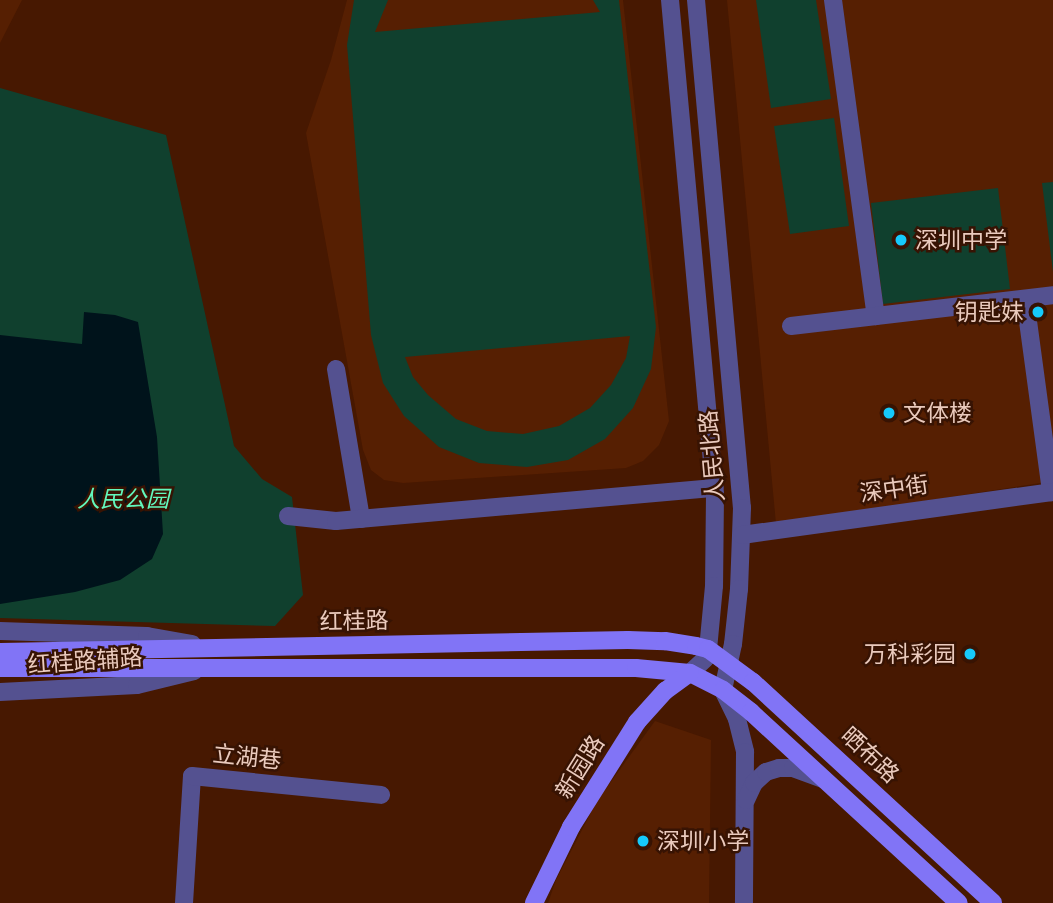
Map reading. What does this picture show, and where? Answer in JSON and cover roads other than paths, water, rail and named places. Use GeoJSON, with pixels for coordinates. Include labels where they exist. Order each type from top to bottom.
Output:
{"type":"FeatureCollection","features":[{"type":"Feature","properties":{"kind":"main road","name":"红桂路"},"geometry":{"type":"LineString","coordinates":[[0,668],[25,659],[212,648],[628,640],[666,641],[708,649]]}},
{"type":"Feature","properties":{"kind":"main road","name":"晒布路"},"geometry":{"type":"LineString","coordinates":[[708,649],[779,705],[993,903]]}},
{"type":"Feature","properties":{"kind":"main road","name":"红桂路"},"geometry":{"type":"LineString","coordinates":[[0,652],[25,659],[213,667],[636,668],[690,673]]}},
{"type":"Feature","properties":{"kind":"main road"},"geometry":{"type":"LineString","coordinates":[[690,673],[723,690],[959,903]]}},
{"type":"Feature","properties":{"kind":"main road","name":"新园路"},"geometry":{"type":"LineString","coordinates":[[534,903],[570,827],[638,722],[664,691],[690,673]]}},
{"type":"Feature","properties":{"kind":"street","name":"人民北路"},"geometry":{"type":"LineString","coordinates":[[670,0],[715,488],[714,586],[708,649]]}},
{"type":"Feature","properties":{"kind":"street","name":"人民北路"},"geometry":{"type":"LineString","coordinates":[[696,0],[740,487],[742,535],[729,663],[723,690]]}},
{"type":"Feature","properties":{"kind":"street"},"geometry":{"type":"LineString","coordinates":[[833,0],[876,316]]}},
{"type":"Feature","properties":{"kind":"street"},"geometry":{"type":"LineString","coordinates":[[791,326],[1053,295]]}},
{"type":"Feature","properties":{"kind":"street"},"geometry":{"type":"LineString","coordinates":[[1026,299],[1052,492]]}},
{"type":"Feature","properties":{"kind":"street"},"geometry":{"type":"LineString","coordinates":[[337,369],[361,519]]}},
{"type":"Feature","properties":{"kind":"street"},"geometry":{"type":"LineString","coordinates":[[288,516],[336,521],[715,488]]}},
{"type":"Feature","properties":{"kind":"street","name":"深中街"},"geometry":{"type":"LineString","coordinates":[[742,535],[1052,492]]}},
{"type":"Feature","properties":{"kind":"street","name":"红桂路辅路"},"geometry":{"type":"LineString","coordinates":[[0,631],[147,636],[212,648]]}},
{"type":"Feature","properties":{"kind":"street"},"geometry":{"type":"LineString","coordinates":[[690,673],[705,659],[708,649]]}},
{"type":"Feature","properties":{"kind":"street","name":"红桂路辅路"},"geometry":{"type":"LineString","coordinates":[[0,692],[137,685],[213,667]]}},
{"type":"Feature","properties":{"kind":"street"},"geometry":{"type":"LineString","coordinates":[[723,690],[743,736],[746,800],[744,903]]}},
{"type":"Feature","properties":{"kind":"street"},"geometry":{"type":"LineString","coordinates":[[746,800],[754,783],[766,772],[779,768],[793,768],[823,779]]}},
{"type":"Feature","properties":{"kind":"street","name":"立湖巷"},"geometry":{"type":"LineString","coordinates":[[184,903],[192,776],[381,795]]}},
{"type":"Feature","properties":{"kind":"water"},"geometry":{"type":"Polygon","coordinates":[[[84,312],[115,315],[138,322],[157,437],[163,534],[152,559],[120,580],[75,592],[0,604],[0,335],[82,344],[84,312]]]}},
{"type":"Feature","properties":{"kind":"place","name":"深圳中学"},"geometry":{"type":"Point","coordinates":[901,240]}},
{"type":"Feature","properties":{"kind":"place","name":"钥匙妹"},"geometry":{"type":"Point","coordinates":[1038,312]}},
{"type":"Feature","properties":{"kind":"place","name":"文体楼"},"geometry":{"type":"Point","coordinates":[889,413]}},
{"type":"Feature","properties":{"kind":"place","name":"万科彩园"},"geometry":{"type":"Point","coordinates":[970,654]}},
{"type":"Feature","properties":{"kind":"place","name":"深圳小学"},"geometry":{"type":"Point","coordinates":[643,841]}},
{"type":"Feature","properties":{"kind":"park label","name":"人民公园"},"geometry":{"type":"Point","coordinates":[123,499]}}]}
